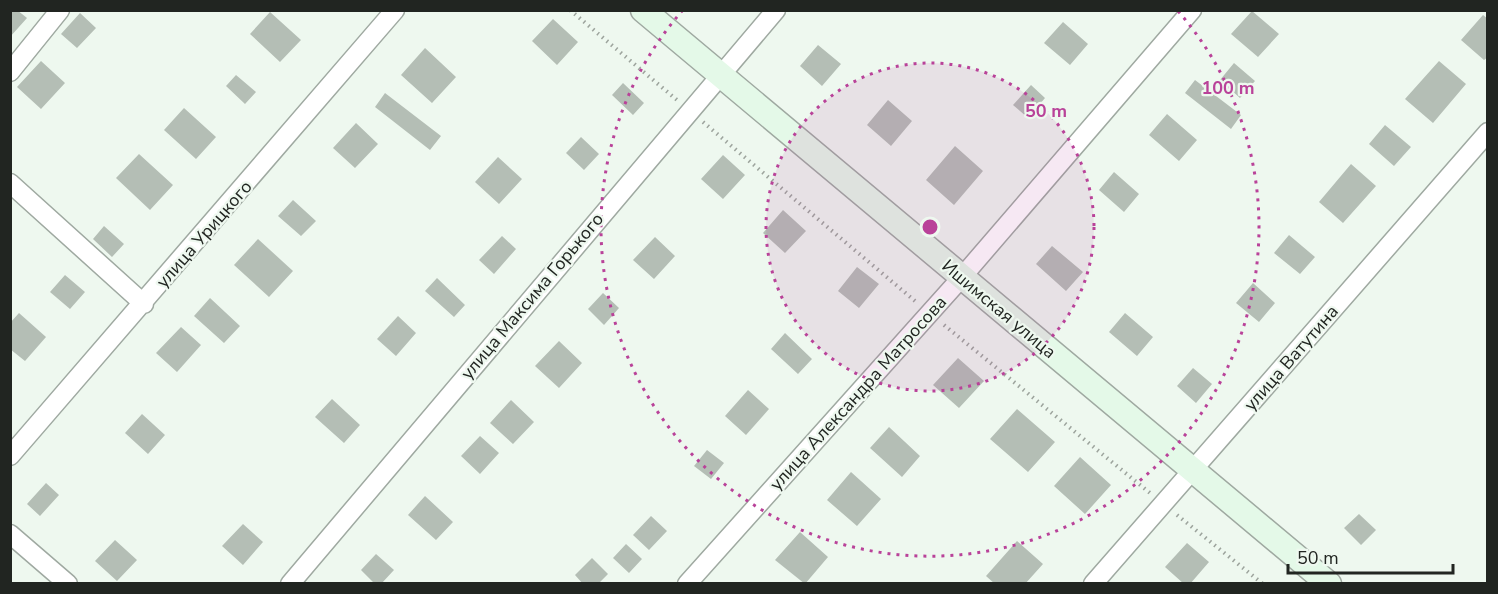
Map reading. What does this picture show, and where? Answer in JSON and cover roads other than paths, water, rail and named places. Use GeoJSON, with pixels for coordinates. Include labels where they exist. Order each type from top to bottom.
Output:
{"type":"FeatureCollection","features":[{"type":"Feature","properties":{"kind":"main road","name":"Ишимская улица"},"geometry":{"type":"LineString","coordinates":[[643,10],[1329,584]]}},
{"type":"Feature","properties":{"kind":"street"},"geometry":{"type":"LineString","coordinates":[[10,72],[60,10]]}},
{"type":"Feature","properties":{"kind":"street","name":"улица Урицкого"},"geometry":{"type":"LineString","coordinates":[[10,456],[144,304],[395,10]]}},
{"type":"Feature","properties":{"kind":"street","name":"улица Максима Горького"},"geometry":{"type":"LineString","coordinates":[[290,584],[776,10]]}},
{"type":"Feature","properties":{"kind":"street","name":"улица Александра Матросова"},"geometry":{"type":"LineString","coordinates":[[687,584],[930,314],[1192,10]]}},
{"type":"Feature","properties":{"kind":"street","name":"улица Ватутина"},"geometry":{"type":"LineString","coordinates":[[1093,584],[1488,132]]}},
{"type":"Feature","properties":{"kind":"street"},"geometry":{"type":"LineString","coordinates":[[10,183],[144,304]]}},
{"type":"Feature","properties":{"kind":"street"},"geometry":{"type":"LineString","coordinates":[[10,534],[68,584]]}}]}
